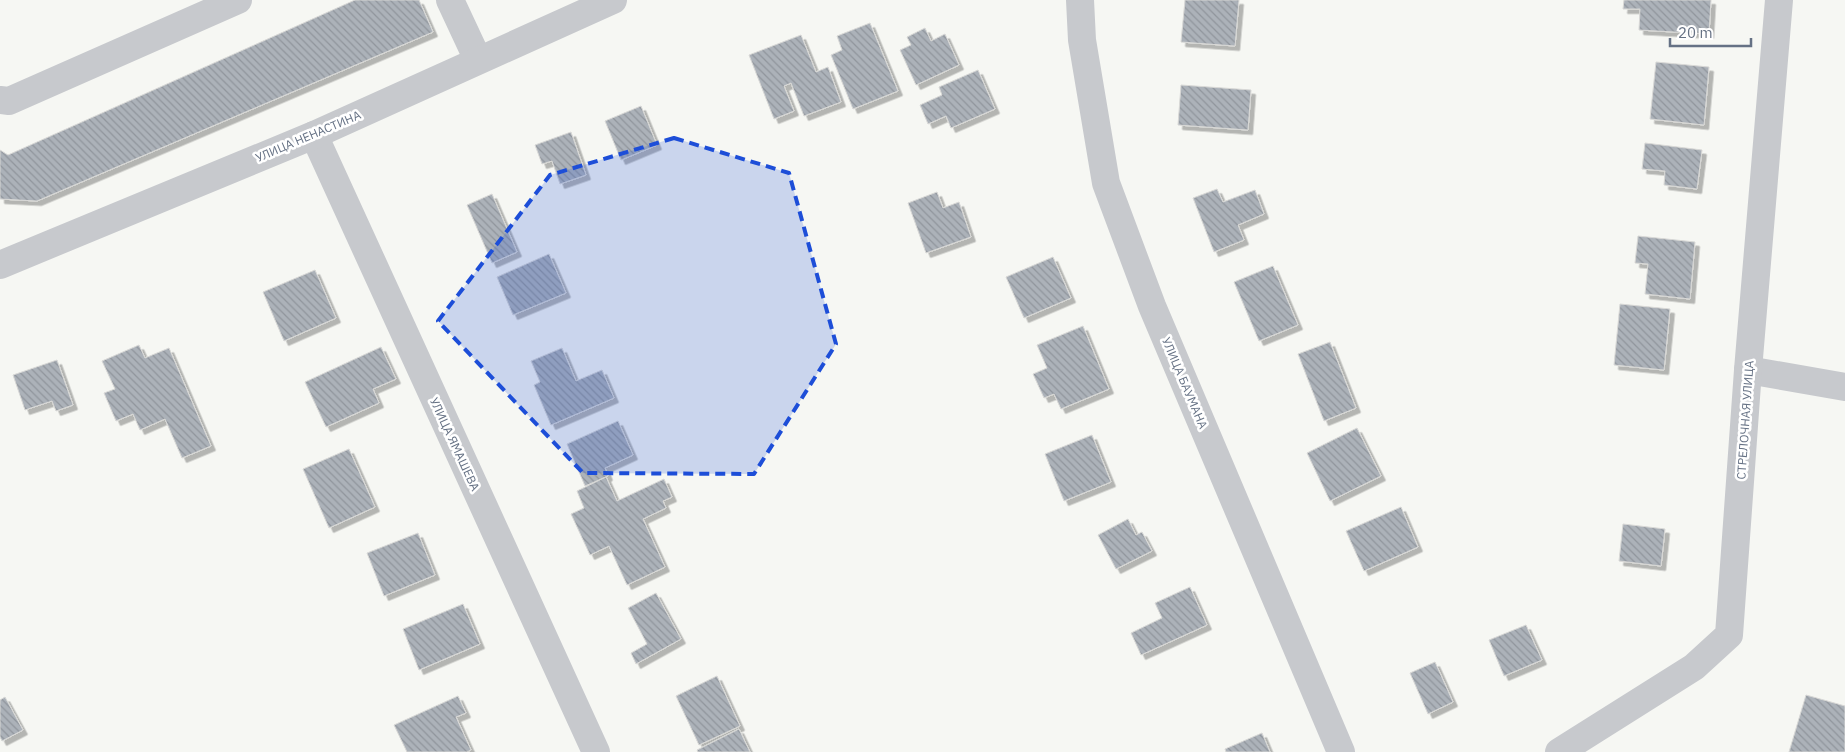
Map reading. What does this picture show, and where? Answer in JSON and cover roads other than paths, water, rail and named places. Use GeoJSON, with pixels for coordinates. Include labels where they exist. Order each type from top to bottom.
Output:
{"type":"FeatureCollection","features":[{"type":"Feature","properties":{"kind":"street"},"geometry":{"type":"LineString","coordinates":[[0,100],[9,101],[238,0]]}},
{"type":"Feature","properties":{"kind":"street"},"geometry":{"type":"LineString","coordinates":[[450,0],[478,60]]}},
{"type":"Feature","properties":{"kind":"street","name":"УЛИЦА НЕНАСТИНА"},"geometry":{"type":"LineString","coordinates":[[0,265],[314,135],[613,0]]}},
{"type":"Feature","properties":{"kind":"street","name":"УЛИЦА БАУМАНА"},"geometry":{"type":"LineString","coordinates":[[1080,0],[1082,40],[1106,183],[1152,306],[1341,752]]}},
{"type":"Feature","properties":{"kind":"street","name":"СТРЕЛОЧНАЯ УЛИЦА"},"geometry":{"type":"LineString","coordinates":[[1559,752],[1694,667],[1729,635],[1748,370],[1779,0]]}},
{"type":"Feature","properties":{"kind":"street","name":"УЛИЦА ЯМАШЕВА"},"geometry":{"type":"LineString","coordinates":[[314,135],[596,752]]}},
{"type":"Feature","properties":{"kind":"street"},"geometry":{"type":"LineString","coordinates":[[1748,370],[1845,387]]}}]}
